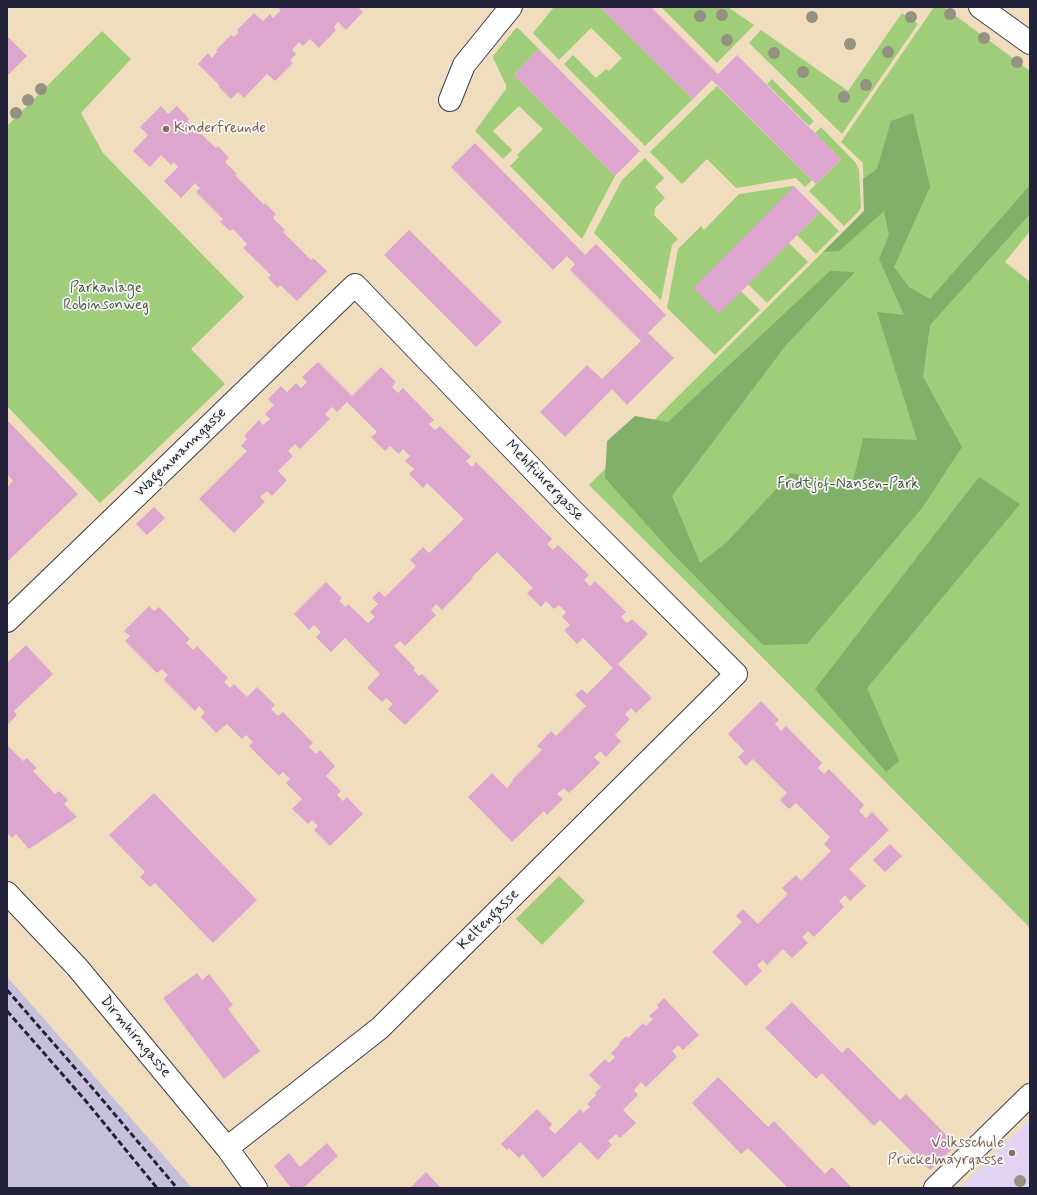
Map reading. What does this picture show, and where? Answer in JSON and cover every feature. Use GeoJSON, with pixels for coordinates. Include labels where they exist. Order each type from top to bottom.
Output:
{"type":"FeatureCollection","features":[{"type":"Feature","properties":{"kind":"street"},"geometry":{"type":"LineString","coordinates":[[450,100],[464,65],[511,7]]}},
{"type":"Feature","properties":{"kind":"street"},"geometry":{"type":"LineString","coordinates":[[980,7],[1030,43]]}},
{"type":"Feature","properties":{"kind":"street","name":"Wagenmanngasse"},"geometry":{"type":"LineString","coordinates":[[7,621],[356,285]]}},
{"type":"Feature","properties":{"kind":"street","name":"Mehlführergasse"},"geometry":{"type":"LineString","coordinates":[[356,285],[570,508],[736,674]]}},
{"type":"Feature","properties":{"kind":"street","name":"Keltengasse"},"geometry":{"type":"LineString","coordinates":[[227,1148],[380,1028],[736,674]]}},
{"type":"Feature","properties":{"kind":"street","name":"Dirmhirngasse"},"geometry":{"type":"LineString","coordinates":[[7,893],[77,967],[227,1148],[256,1188]]}},
{"type":"Feature","properties":{"kind":"street"},"geometry":{"type":"LineString","coordinates":[[935,1188],[1030,1095]]}},
{"type":"Feature","properties":{"kind":"shaded area"},"geometry":{"type":"Polygon","coordinates":[[[7,977],[17,988],[192,1188],[7,1188],[7,977]]]}},
{"type":"Feature","properties":{"kind":"shaded area","name":"Volksschule Prückelmayrgasse"},"geometry":{"type":"Polygon","coordinates":[[[1030,1119],[1030,1188],[960,1188],[1030,1119]]]}},
{"type":"Feature","properties":{"kind":"green space"},"geometry":{"type":"Polygon","coordinates":[[[554,7],[600,7],[693,99],[645,146],[564,64],[573,55],[596,78],[606,69],[609,71],[622,58],[591,28],[559,60],[533,33],[554,7]]]}},
{"type":"Feature","properties":{"kind":"green space"},"geometry":{"type":"Polygon","coordinates":[[[661,7],[728,7],[754,25],[717,63],[661,7]]]}},
{"type":"Feature","properties":{"kind":"green space","name":"Fridtjof-Nansen-Park"},"geometry":{"type":"Polygon","coordinates":[[[934,7],[944,7],[1030,71],[1030,231],[1005,262],[1030,282],[1030,928],[765,660],[589,485],[864,211],[863,163],[841,142],[934,7]]]}},
{"type":"Feature","properties":{"kind":"green space"},"geometry":{"type":"Polygon","coordinates":[[[902,13],[918,24],[842,134],[749,43],[761,30],[848,91],[902,13]]]}},
{"type":"Feature","properties":{"kind":"green space"},"geometry":{"type":"Polygon","coordinates":[[[516,28],[518,28],[539,49],[514,75],[615,176],[582,239],[510,166],[519,157],[517,155],[543,129],[519,106],[493,131],[512,150],[503,159],[475,131],[506,89],[506,85],[493,58],[516,28]]]}},
{"type":"Feature","properties":{"kind":"green space","name":"Parkanlage Robinsonweg"},"geometry":{"type":"Polygon","coordinates":[[[102,31],[131,59],[81,113],[103,153],[244,297],[191,349],[225,384],[100,503],[7,406],[7,126],[102,31]]]}},
{"type":"Feature","properties":{"kind":"green space"},"geometry":{"type":"Polygon","coordinates":[[[772,79],[814,121],[809,126],[767,84],[772,79]]]}},
{"type":"Feature","properties":{"kind":"green space"},"geometry":{"type":"Polygon","coordinates":[[[717,86],[812,180],[805,187],[796,178],[736,188],[707,159],[682,184],[650,152],[717,86]]]}},
{"type":"Feature","properties":{"kind":"green space"},"geometry":{"type":"Polygon","coordinates":[[[913,113],[930,187],[894,267],[909,287],[930,299],[1030,185],[1030,214],[930,325],[923,377],[962,447],[922,508],[807,644],[763,645],[673,554],[605,478],[607,441],[635,416],[668,422],[830,271],[855,272],[786,345],[672,496],[700,563],[726,543],[791,473],[852,486],[863,438],[917,440],[877,312],[904,315],[879,259],[889,235],[884,211],[839,251],[823,252],[864,211],[863,179],[877,169],[891,121],[913,113]]]}},
{"type":"Feature","properties":{"kind":"green space"},"geometry":{"type":"Polygon","coordinates":[[[821,127],[856,163],[859,170],[861,207],[844,226],[809,191],[841,159],[815,133],[821,127]]]}},
{"type":"Feature","properties":{"kind":"green space"},"geometry":{"type":"Polygon","coordinates":[[[645,158],[664,178],[655,187],[665,198],[655,208],[654,215],[678,239],[672,245],[661,300],[594,233],[622,180],[645,158]]]}},
{"type":"Feature","properties":{"kind":"green space"},"geometry":{"type":"Polygon","coordinates":[[[794,186],[741,291],[760,310],[715,355],[667,308],[678,249],[701,226],[704,230],[739,194],[794,186]]]}},
{"type":"Feature","properties":{"kind":"green space"},"geometry":{"type":"Polygon","coordinates":[[[820,212],[839,231],[816,254],[797,235],[820,212]]]}},
{"type":"Feature","properties":{"kind":"green space"},"geometry":{"type":"Polygon","coordinates":[[[789,243],[808,262],[767,303],[748,284],[789,243]]]}},
{"type":"Feature","properties":{"kind":"green space"},"geometry":{"type":"Polygon","coordinates":[[[979,477],[1020,504],[867,688],[899,761],[886,772],[815,689],[979,477]]]}},
{"type":"Feature","properties":{"kind":"green space"},"geometry":{"type":"Polygon","coordinates":[[[559,876],[585,901],[542,945],[516,919],[559,876]]]}},
{"type":"Feature","properties":{"kind":"building"},"geometry":{"type":"Polygon","coordinates":[[[277,7],[361,7],[359,9],[363,12],[346,30],[338,22],[334,27],[336,30],[319,48],[310,39],[303,46],[299,42],[292,50],[296,54],[290,60],[293,63],[275,81],[267,74],[244,98],[238,92],[231,99],[198,64],[208,53],[212,58],[217,52],[216,50],[231,35],[234,37],[239,32],[237,30],[254,13],[263,21],[270,14],[273,18],[281,10],[277,7]]]}},
{"type":"Feature","properties":{"kind":"building"},"geometry":{"type":"Polygon","coordinates":[[[600,7],[651,7],[718,74],[737,55],[841,159],[816,184],[712,80],[693,99],[600,7]]]}},
{"type":"Feature","properties":{"kind":"building"},"geometry":{"type":"Polygon","coordinates":[[[7,36],[27,56],[7,76],[7,36]]]}},
{"type":"Feature","properties":{"kind":"building"},"geometry":{"type":"Polygon","coordinates":[[[539,49],[640,151],[615,176],[514,75],[539,49]]]}},
{"type":"Feature","properties":{"kind":"building"},"geometry":{"type":"Polygon","coordinates":[[[161,106],[168,114],[177,106],[189,119],[187,121],[216,148],[218,146],[229,158],[225,162],[237,174],[235,175],[264,205],[265,203],[276,214],[273,218],[285,230],[283,232],[311,260],[313,258],[327,271],[297,301],[280,285],[278,288],[268,278],[271,275],[243,248],[247,244],[233,229],[230,231],[220,222],[223,219],[196,192],[200,188],[195,183],[181,198],[164,181],[178,167],[174,162],[171,165],[161,155],[150,167],[133,151],[148,135],[140,127],[161,106]]]}},
{"type":"Feature","properties":{"kind":"building"},"geometry":{"type":"Polygon","coordinates":[[[475,143],[585,255],[596,244],[666,315],[648,333],[674,358],[627,405],[612,389],[565,437],[540,412],[587,365],[602,379],[641,341],[570,270],[575,264],[567,256],[553,270],[451,167],[475,143]]]}},
{"type":"Feature","properties":{"kind":"building"},"geometry":{"type":"Polygon","coordinates":[[[794,186],[820,212],[719,314],[693,288],[794,186]]]}},
{"type":"Feature","properties":{"kind":"building"},"geometry":{"type":"Polygon","coordinates":[[[409,230],[502,322],[476,347],[384,255],[409,230]]]}},
{"type":"Feature","properties":{"kind":"building"},"geometry":{"type":"Polygon","coordinates":[[[318,362],[352,396],[381,367],[396,382],[392,387],[398,393],[403,388],[434,420],[429,424],[435,430],[440,426],[471,457],[466,461],[472,467],[476,462],[552,539],[547,544],[553,550],[558,545],[589,575],[584,580],[590,586],[595,581],[626,612],[621,617],[627,623],[632,619],[648,634],[618,664],[652,698],[636,713],[631,708],[625,714],[630,719],[615,735],[621,741],[606,757],[600,751],[594,757],[600,763],[569,793],[564,788],[557,794],[563,799],[547,815],[544,811],[512,842],[468,797],[492,773],[507,788],[513,781],[512,780],[542,750],[537,746],[551,731],[556,736],[586,706],[575,695],[582,689],[587,694],[613,668],[583,638],[577,644],[564,630],[570,625],[562,617],[566,612],[559,605],[554,609],[546,601],[541,607],[527,593],[533,588],[497,552],[442,610],[436,604],[431,610],[436,615],[405,646],[400,641],[394,646],[415,668],[413,670],[419,676],[422,674],[439,691],[405,725],[388,709],[393,704],[386,698],[382,702],[367,688],[380,674],[345,638],[331,652],[316,637],[321,632],[314,625],[309,630],[294,614],[326,582],[342,598],[339,601],[346,607],[348,604],[368,623],[375,617],[370,612],[378,604],[372,598],[379,591],[385,597],[416,566],[410,560],[423,547],[429,553],[464,519],[427,483],[423,488],[409,474],[414,469],[405,461],[410,456],[403,449],[399,454],[390,446],[385,451],[371,437],[377,432],[347,402],[337,412],[332,407],[325,414],[330,419],[300,449],[295,444],[288,451],[293,456],[278,471],[287,480],[272,496],[267,491],[260,497],[265,502],[234,533],[199,499],[247,451],[241,446],[247,439],[244,436],[259,420],[263,425],[270,419],[265,414],[274,405],[268,399],[281,386],[287,392],[296,383],[301,388],[307,382],[302,377],[318,362]]]}},
{"type":"Feature","properties":{"kind":"building"},"geometry":{"type":"Polygon","coordinates":[[[7,420],[78,494],[7,562],[7,487],[13,481],[7,474],[7,420]]]}},
{"type":"Feature","properties":{"kind":"building"},"geometry":{"type":"Polygon","coordinates":[[[154,507],[165,518],[147,535],[136,524],[154,507]]]}},
{"type":"Feature","properties":{"kind":"building"},"geometry":{"type":"Polygon","coordinates":[[[149,606],[154,611],[159,607],[190,639],[186,643],[193,650],[197,646],[228,678],[224,682],[230,688],[234,684],[247,697],[257,687],[275,705],[271,709],[278,716],[283,712],[313,743],[309,747],[316,754],[320,750],[335,766],[326,776],[341,791],[337,795],[343,801],[347,797],[363,814],[330,846],[314,830],[318,826],[312,820],[308,824],[292,809],[302,799],[286,783],[290,779],[283,772],[279,776],[249,746],[253,742],[246,735],[242,739],[227,724],[216,733],[201,717],[205,712],[199,706],[195,711],[164,680],[168,675],[162,669],[157,673],[125,641],[130,636],[124,631],[149,606]]]}},
{"type":"Feature","properties":{"kind":"building"},"geometry":{"type":"Polygon","coordinates":[[[26,645],[53,674],[14,711],[17,715],[7,725],[7,663],[26,645]]]}},
{"type":"Feature","properties":{"kind":"building"},"geometry":{"type":"Polygon","coordinates":[[[761,701],[779,720],[775,724],[781,731],[786,726],[822,763],[818,768],[824,774],[829,769],[864,805],[859,811],[866,818],[872,812],[889,830],[849,869],[866,886],[850,901],[845,895],[839,901],[844,907],[814,937],[808,931],[802,937],[808,943],[792,958],[783,949],[767,965],[763,960],[757,965],[762,971],[746,986],[712,952],[742,922],[736,916],[743,909],[758,924],[788,894],[782,888],[796,875],[801,881],[831,851],[824,844],[830,837],[796,803],[789,809],[780,800],[787,793],[753,759],[746,766],[738,757],[744,751],[728,734],[761,701]]]}},
{"type":"Feature","properties":{"kind":"building"},"geometry":{"type":"Polygon","coordinates":[[[7,745],[23,761],[27,758],[37,768],[33,771],[55,794],[59,791],[68,800],[64,804],[77,817],[29,849],[16,834],[12,838],[7,832],[7,745]]]}},
{"type":"Feature","properties":{"kind":"building"},"geometry":{"type":"Polygon","coordinates":[[[154,793],[257,900],[213,943],[155,883],[150,887],[140,877],[145,872],[109,835],[154,793]]]}},
{"type":"Feature","properties":{"kind":"building"},"geometry":{"type":"Polygon","coordinates":[[[890,844],[902,856],[885,872],[873,860],[890,844]]]}},
{"type":"Feature","properties":{"kind":"building"},"geometry":{"type":"Polygon","coordinates":[[[197,973],[202,980],[209,974],[233,1005],[228,1009],[260,1051],[224,1079],[163,998],[197,973]]]}},
{"type":"Feature","properties":{"kind":"building"},"geometry":{"type":"Polygon","coordinates":[[[664,998],[699,1035],[683,1050],[678,1045],[672,1051],[677,1057],[646,1087],[641,1082],[634,1090],[638,1095],[623,1110],[636,1123],[620,1138],[616,1134],[608,1141],[612,1145],[598,1160],[580,1142],[543,1178],[523,1154],[519,1158],[509,1148],[507,1150],[501,1144],[537,1109],[552,1124],[549,1128],[555,1134],[580,1109],[583,1113],[590,1107],[587,1104],[596,1095],[595,1093],[601,1087],[589,1075],[605,1059],[609,1063],[615,1057],[611,1053],[626,1036],[628,1038],[643,1023],[646,1026],[653,1019],[649,1016],[659,1007],[657,1005],[664,998]]]}},
{"type":"Feature","properties":{"kind":"building"},"geometry":{"type":"Polygon","coordinates":[[[792,1002],[842,1053],[848,1047],[900,1100],[906,1094],[956,1145],[930,1170],[880,1120],[874,1126],[822,1073],[816,1079],[765,1028],[792,1002]]]}},
{"type":"Feature","properties":{"kind":"building"},"geometry":{"type":"Polygon","coordinates":[[[718,1077],[768,1127],[774,1121],[825,1174],[832,1167],[852,1188],[788,1188],[748,1148],[741,1154],[692,1103],[718,1077]]]}},
{"type":"Feature","properties":{"kind":"building"},"geometry":{"type":"Polygon","coordinates":[[[327,1143],[338,1156],[303,1188],[291,1188],[274,1166],[289,1153],[300,1167],[327,1143]]]}},
{"type":"Feature","properties":{"kind":"building"},"geometry":{"type":"Polygon","coordinates":[[[426,1172],[441,1188],[410,1188],[426,1172]]]}},
{"type":"Feature","properties":{"kind":"railway"},"geometry":{"type":"LineString","coordinates":[[7,990],[177,1188]]}},
{"type":"Feature","properties":{"kind":"railway"},"geometry":{"type":"LineString","coordinates":[[7,1011],[85,1100],[157,1188]]}},
{"type":"Feature","properties":{"kind":"place","name":"Kinderfreunde"},"geometry":{"type":"Point","coordinates":[166,129]}},
{"type":"Feature","properties":{"kind":"place","name":"Volksschule Prückelmayrgasse"},"geometry":{"type":"Point","coordinates":[1012,1153]}}]}
